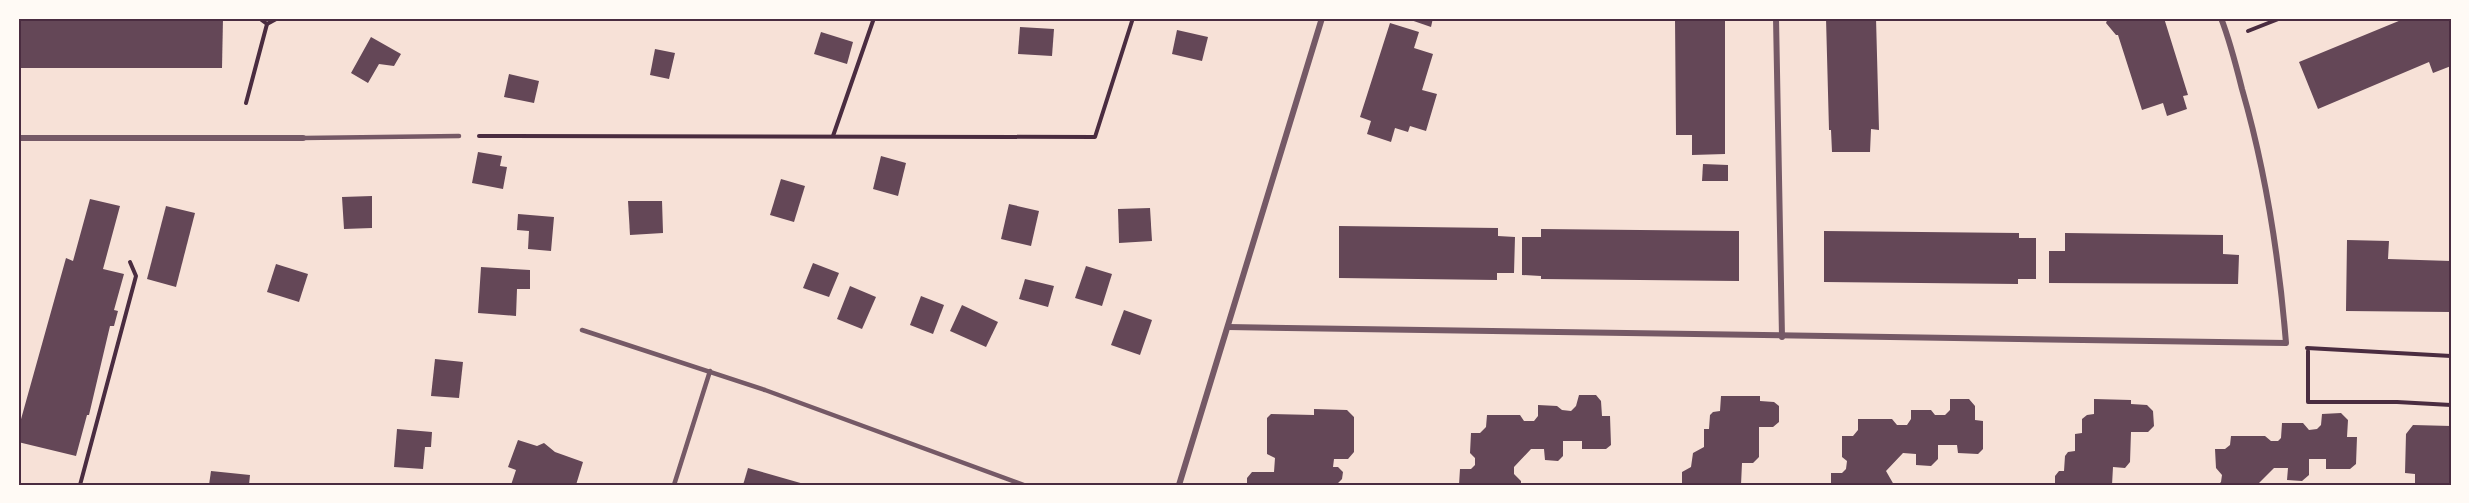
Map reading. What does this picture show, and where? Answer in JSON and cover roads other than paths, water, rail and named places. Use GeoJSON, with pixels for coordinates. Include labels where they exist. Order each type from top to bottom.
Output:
{"type":"FeatureCollection","features":[{"type":"Feature","properties":{"kind":"street"},"geometry":{"type":"LineString","coordinates":[[1179,485],[1322,18]]}},
{"type":"Feature","properties":{"kind":"street"},"geometry":{"type":"LineString","coordinates":[[1776,18],[1782,337]]}},
{"type":"Feature","properties":{"kind":"street"},"geometry":{"type":"LineString","coordinates":[[1227,327],[2286,343],[2272,214],[2253,124],[2221,18]]}},
{"type":"Feature","properties":{"kind":"street"},"geometry":{"type":"LineString","coordinates":[[18,138],[303,138]]}},
{"type":"Feature","properties":{"kind":"lane"},"geometry":{"type":"LineString","coordinates":[[303,138],[459,136]]}},
{"type":"Feature","properties":{"kind":"lane"},"geometry":{"type":"LineString","coordinates":[[582,330],[710,371],[1024,485]]}},
{"type":"Feature","properties":{"kind":"lane"},"geometry":{"type":"LineString","coordinates":[[674,485],[710,371]]}}]}
